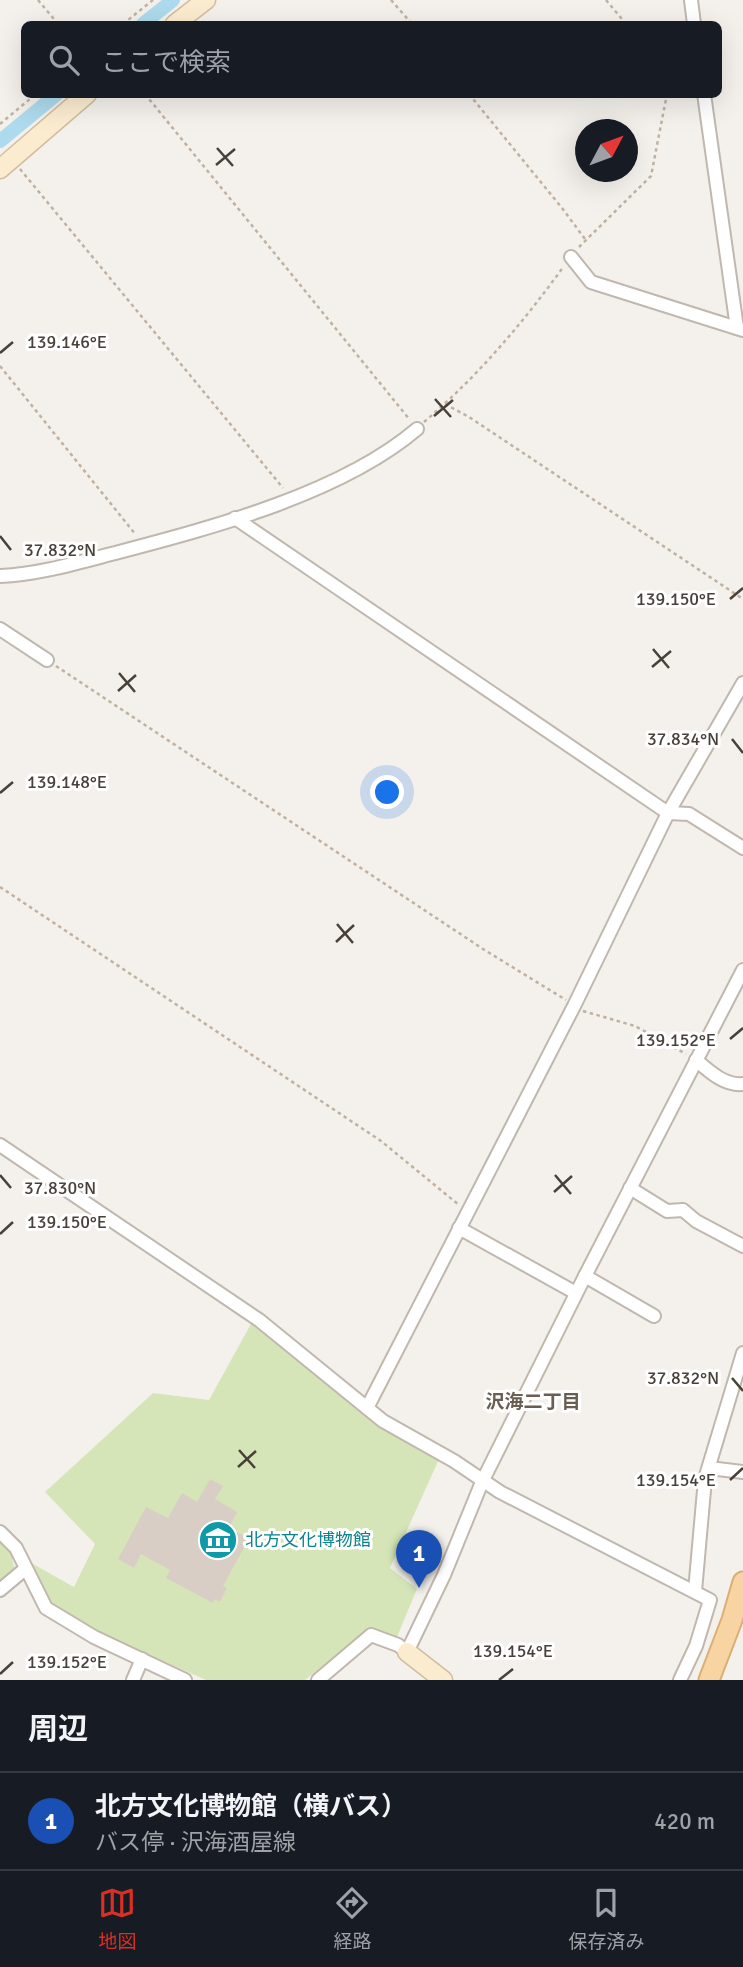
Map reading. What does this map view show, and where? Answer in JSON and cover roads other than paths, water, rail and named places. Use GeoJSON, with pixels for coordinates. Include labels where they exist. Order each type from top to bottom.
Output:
{"type":"FeatureCollection","features":[{"type":"Feature","properties":{"kind":"main road"},"geometry":{"type":"LineString","coordinates":[[179,21],[206,0]]}},
{"type":"Feature","properties":{"kind":"main road"},"geometry":{"type":"LineString","coordinates":[[7,164],[83,98]]}},
{"type":"Feature","properties":{"kind":"main road"},"geometry":{"type":"LineString","coordinates":[[709,1680],[743,1582]]}},
{"type":"Feature","properties":{"kind":"main road"},"geometry":{"type":"LineString","coordinates":[[407,1652],[443,1680]]}},
{"type":"Feature","properties":{"kind":"street"},"geometry":{"type":"LineString","coordinates":[[691,0],[694,21]]}},
{"type":"Feature","properties":{"kind":"street"},"geometry":{"type":"LineString","coordinates":[[571,257],[591,282],[740,330],[705,98]]}},
{"type":"Feature","properties":{"kind":"street"},"geometry":{"type":"LineString","coordinates":[[0,576],[31,575],[144,545],[317,489],[366,465],[398,445],[417,429]]}},
{"type":"Feature","properties":{"kind":"street"},"geometry":{"type":"LineString","coordinates":[[234,518],[668,813],[689,814],[743,848]]}},
{"type":"Feature","properties":{"kind":"street"},"geometry":{"type":"LineString","coordinates":[[0,629],[47,660]]}},
{"type":"Feature","properties":{"kind":"street"},"geometry":{"type":"LineString","coordinates":[[367,1408],[574,1006],[668,813],[743,683]]}},
{"type":"Feature","properties":{"kind":"street"},"geometry":{"type":"LineString","coordinates":[[318,1680],[371,1635],[398,1644],[407,1652],[444,1575],[482,1482],[696,1060],[738,992],[743,970]]}},
{"type":"Feature","properties":{"kind":"street"},"geometry":{"type":"LineString","coordinates":[[696,1060],[732,1085],[743,1084]]}},
{"type":"Feature","properties":{"kind":"street"},"geometry":{"type":"LineString","coordinates":[[0,1145],[259,1320],[383,1421],[454,1461],[482,1482],[710,1600],[696,1646],[680,1680]]}},
{"type":"Feature","properties":{"kind":"street"},"geometry":{"type":"LineString","coordinates":[[630,1188],[667,1211],[683,1209],[696,1221],[743,1246]]}},
{"type":"Feature","properties":{"kind":"street"},"geometry":{"type":"LineString","coordinates":[[458,1228],[576,1293]]}},
{"type":"Feature","properties":{"kind":"street"},"geometry":{"type":"LineString","coordinates":[[585,1276],[654,1316]]}},
{"type":"Feature","properties":{"kind":"street"},"geometry":{"type":"LineString","coordinates":[[695,1591],[705,1479],[743,1353]]}},
{"type":"Feature","properties":{"kind":"street"},"geometry":{"type":"LineString","coordinates":[[709,1468],[743,1472]]}},
{"type":"Feature","properties":{"kind":"street"},"geometry":{"type":"LineString","coordinates":[[0,1532],[16,1548],[46,1608],[94,1637],[186,1680]]}},
{"type":"Feature","properties":{"kind":"street"},"geometry":{"type":"LineString","coordinates":[[0,1590],[25,1569]]}},
{"type":"Feature","properties":{"kind":"street"},"geometry":{"type":"LineString","coordinates":[[133,1680],[142,1659]]}},
{"type":"Feature","properties":{"kind":"waterway"},"geometry":{"type":"LineString","coordinates":[[147,21],[173,0]]}},
{"type":"Feature","properties":{"kind":"waterway"},"geometry":{"type":"LineString","coordinates":[[0,141],[52,98]]}},
{"type":"Feature","properties":{"kind":"place","name":"北方文化博物館"},"geometry":{"type":"Point","coordinates":[218,1540]}},
{"type":"Feature","properties":{"kind":"place","name":"北方文化博物館（横バス）"},"geometry":{"type":"Point","coordinates":[419,1588]}},
{"type":"Feature","properties":{"kind":"district","name":"沢海二丁目"},"geometry":{"type":"Point","coordinates":[533,1401]}}]}
